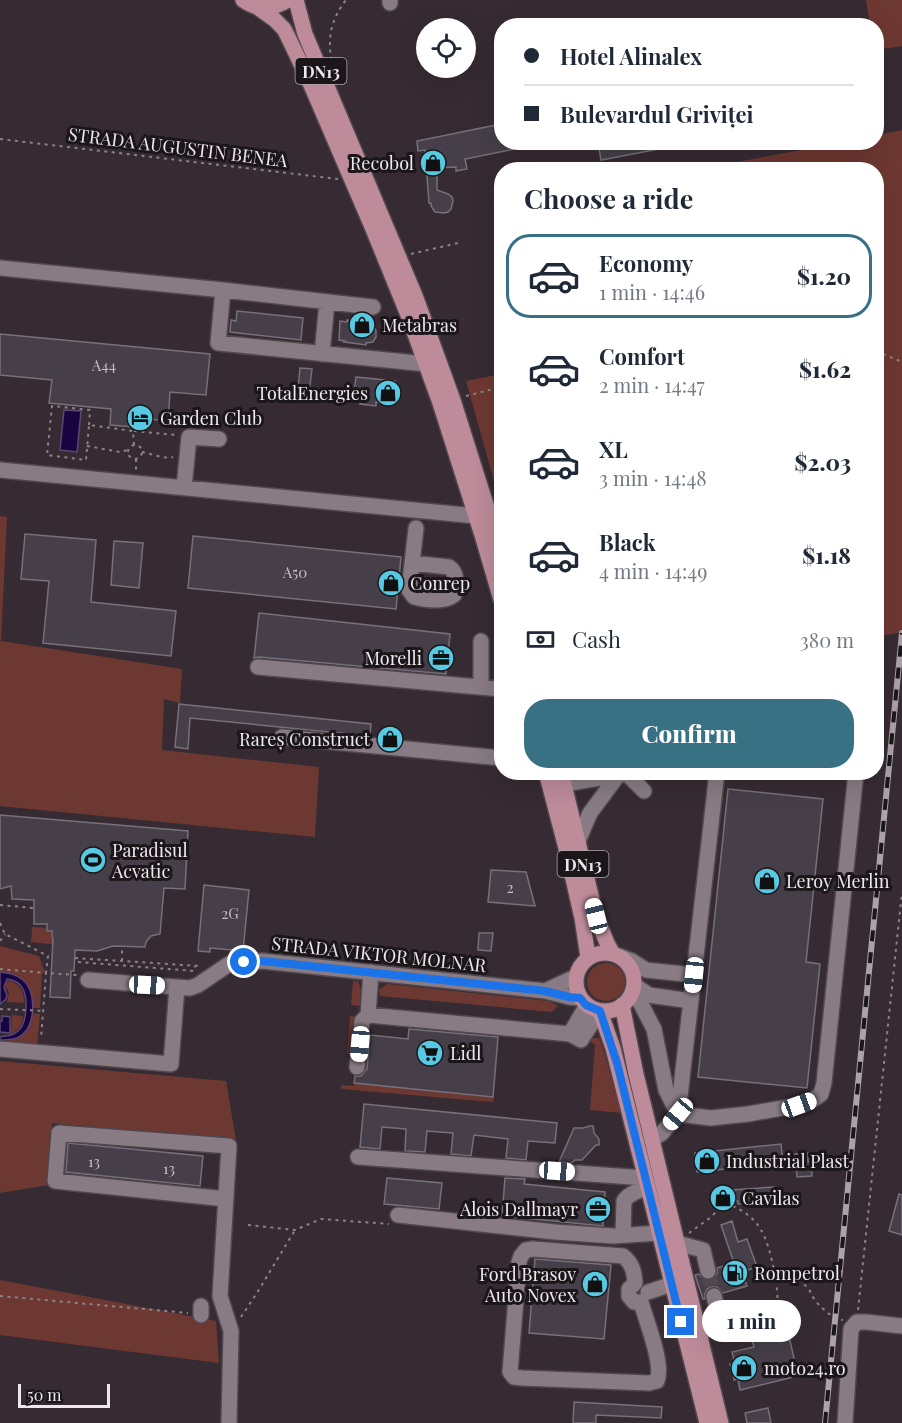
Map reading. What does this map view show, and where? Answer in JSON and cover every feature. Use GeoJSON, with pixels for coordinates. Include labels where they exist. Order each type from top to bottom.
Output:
{"type":"FeatureCollection","features":[{"type":"Feature","properties":{"kind":"main road"},"geometry":{"type":"LineString","coordinates":[[250,4],[267,8],[278,6],[288,0]]}},
{"type":"Feature","properties":{"kind":"main road","name":"DN13"},"geometry":{"type":"LineString","coordinates":[[296,0],[305,34],[416,298],[453,400],[494,530]]}},
{"type":"Feature","properties":{"kind":"main road"},"geometry":{"type":"LineString","coordinates":[[250,4],[274,19],[287,35],[352,181],[426,364],[494,576]]}},
{"type":"Feature","properties":{"kind":"main road"},"geometry":{"type":"LineString","coordinates":[[548,780],[582,918],[588,957]]}},
{"type":"Feature","properties":{"kind":"main road","name":"DN13"},"geometry":{"type":"LineString","coordinates":[[563,780],[596,916],[607,942],[616,955],[629,966],[634,987]]}},
{"type":"Feature","properties":{"kind":"main road"},"geometry":{"type":"LineString","coordinates":[[616,955],[597,953],[588,957],[580,966],[575,977],[577,991],[591,1006],[613,1048],[707,1423]]}},
{"type":"Feature","properties":{"kind":"main road"},"geometry":{"type":"LineString","coordinates":[[591,1006],[612,1010],[622,1005],[634,987]]}},
{"type":"Feature","properties":{"kind":"main road"},"geometry":{"type":"LineString","coordinates":[[622,1005],[629,1045],[721,1423]]}},
{"type":"Feature","properties":{"kind":"street"},"geometry":{"type":"LineString","coordinates":[[0,268],[224,290],[373,308]]}},
{"type":"Feature","properties":{"kind":"street"},"geometry":{"type":"LineString","coordinates":[[224,290],[218,344],[426,364]]}},
{"type":"Feature","properties":{"kind":"street"},"geometry":{"type":"LineString","coordinates":[[322,354],[327,302]]}},
{"type":"Feature","properties":{"kind":"street"},"geometry":{"type":"LineString","coordinates":[[184,488],[179,438],[219,439]]}},
{"type":"Feature","properties":{"kind":"street"},"geometry":{"type":"LineString","coordinates":[[0,470],[476,516]]}},
{"type":"Feature","properties":{"kind":"street"},"geometry":{"type":"LineString","coordinates":[[412,563],[416,528]]}},
{"type":"Feature","properties":{"kind":"street"},"geometry":{"type":"LineString","coordinates":[[481,641],[481,687]]}},
{"type":"Feature","properties":{"kind":"street"},"geometry":{"type":"LineString","coordinates":[[258,667],[494,688]]}},
{"type":"Feature","properties":{"kind":"street"},"geometry":{"type":"LineString","coordinates":[[282,737],[494,757]]}},
{"type":"Feature","properties":{"kind":"street"},"geometry":{"type":"LineString","coordinates":[[578,841],[590,813],[618,780]]}},
{"type":"Feature","properties":{"kind":"street"},"geometry":{"type":"LineString","coordinates":[[632,780],[644,791]]}},
{"type":"Feature","properties":{"kind":"street"},"geometry":{"type":"LineString","coordinates":[[652,1139],[662,1133],[678,1114],[716,780]]}},
{"type":"Feature","properties":{"kind":"street"},"geometry":{"type":"LineString","coordinates":[[678,1114],[711,1118],[748,1114],[799,1105],[821,1094],[855,780]]}},
{"type":"Feature","properties":{"kind":"street"},"geometry":{"type":"LineString","coordinates":[[616,955],[646,970],[694,975]]}},
{"type":"Feature","properties":{"kind":"street","name":"STRADA VIKTOR MOLNAR"},"geometry":{"type":"LineString","coordinates":[[88,980],[190,988],[229,964],[262,961],[545,991],[591,1006]]}},
{"type":"Feature","properties":{"kind":"street"},"geometry":{"type":"LineString","coordinates":[[357,1066],[362,1021],[368,1015],[371,972]]}},
{"type":"Feature","properties":{"kind":"street"},"geometry":{"type":"LineString","coordinates":[[545,991],[575,977]]}},
{"type":"Feature","properties":{"kind":"street"},"geometry":{"type":"LineString","coordinates":[[0,1049],[171,1065],[177,987]]}},
{"type":"Feature","properties":{"kind":"street"},"geometry":{"type":"LineString","coordinates":[[634,987],[648,995],[691,1002]]}},
{"type":"Feature","properties":{"kind":"street"},"geometry":{"type":"LineString","coordinates":[[634,987],[654,1029],[666,1090],[678,1114]]}},
{"type":"Feature","properties":{"kind":"street"},"geometry":{"type":"LineString","coordinates":[[368,1015],[576,1037],[591,1006]]}},
{"type":"Feature","properties":{"kind":"street"},"geometry":{"type":"LineString","coordinates":[[221,1201],[55,1181],[59,1132],[229,1146],[221,1201],[220,1296],[231,1331],[229,1423]]}},
{"type":"Feature","properties":{"kind":"street"},"geometry":{"type":"LineString","coordinates":[[358,1157],[646,1183]]}},
{"type":"Feature","properties":{"kind":"street"},"geometry":{"type":"LineString","coordinates":[[623,1235],[624,1201],[626,1197],[646,1183]]}},
{"type":"Feature","properties":{"kind":"street"},"geometry":{"type":"LineString","coordinates":[[398,1215],[555,1232],[613,1236],[658,1233]]}},
{"type":"Feature","properties":{"kind":"street"},"geometry":{"type":"LineString","coordinates":[[677,1244],[703,1250],[708,1271]]}},
{"type":"Feature","properties":{"kind":"street"},"geometry":{"type":"LineString","coordinates":[[645,1297],[659,1363],[660,1375],[657,1381],[649,1383],[522,1378],[514,1377],[510,1372],[519,1262],[526,1250],[623,1256],[633,1269],[635,1283],[629,1290],[629,1296],[634,1302],[672,1284]]}},
{"type":"Feature","properties":{"kind":"street"},"geometry":{"type":"LineString","coordinates":[[699,1336],[719,1317],[714,1296]]}},
{"type":"Feature","properties":{"kind":"street"},"geometry":{"type":"LineString","coordinates":[[845,1423],[851,1329],[857,1322],[902,1326]]}},
{"type":"Feature","properties":{"kind":"street"},"geometry":{"type":"LineString","coordinates":[[702,1423],[707,1423]]}},
{"type":"Feature","properties":{"kind":"path","name":"STRADA AUGUSTIN BENEA"},"geometry":{"type":"LineString","coordinates":[[0,139],[352,181]]}},
{"type":"Feature","properties":{"kind":"path"},"geometry":{"type":"LineString","coordinates":[[399,257],[462,242]]}},
{"type":"Feature","properties":{"kind":"path"},"geometry":{"type":"LineString","coordinates":[[884,354],[902,362]]}},
{"type":"Feature","properties":{"kind":"path"},"geometry":{"type":"LineString","coordinates":[[453,400],[494,389]]}},
{"type":"Feature","properties":{"kind":"path"},"geometry":{"type":"LineString","coordinates":[[52,406],[90,410],[89,425],[86,460],[47,455],[52,406]]}},
{"type":"Feature","properties":{"kind":"path"},"geometry":{"type":"LineString","coordinates":[[89,425],[179,438]]}},
{"type":"Feature","properties":{"kind":"path"},"geometry":{"type":"LineString","coordinates":[[133,431],[134,445]]}},
{"type":"Feature","properties":{"kind":"path"},"geometry":{"type":"LineString","coordinates":[[87,446],[120,452],[134,445]]}},
{"type":"Feature","properties":{"kind":"path"},"geometry":{"type":"LineString","coordinates":[[134,445],[140,447],[142,452],[154,457],[173,458],[174,450]]}},
{"type":"Feature","properties":{"kind":"path"},"geometry":{"type":"LineString","coordinates":[[128,450],[129,456],[133,458],[139,457],[142,452]]}},
{"type":"Feature","properties":{"kind":"path"},"geometry":{"type":"LineString","coordinates":[[775,1278],[791,1279],[807,1286],[814,1300],[835,1318],[857,1322],[902,892]]}},
{"type":"Feature","properties":{"kind":"path"},"geometry":{"type":"LineString","coordinates":[[0,905],[34,908]]}},
{"type":"Feature","properties":{"kind":"path"},"geometry":{"type":"LineString","coordinates":[[0,923],[5,934],[52,957]]}},
{"type":"Feature","properties":{"kind":"path"},"geometry":{"type":"LineString","coordinates":[[0,941],[5,934]]}},
{"type":"Feature","properties":{"kind":"path"},"geometry":{"type":"LineString","coordinates":[[122,946],[122,961]]}},
{"type":"Feature","properties":{"kind":"path"},"geometry":{"type":"LineString","coordinates":[[41,1039],[48,956]]}},
{"type":"Feature","properties":{"kind":"path"},"geometry":{"type":"LineString","coordinates":[[0,969],[77,975],[76,958],[223,968]]}},
{"type":"Feature","properties":{"kind":"path"},"geometry":{"type":"LineString","coordinates":[[78,963],[194,971],[195,966]]}},
{"type":"Feature","properties":{"kind":"path"},"geometry":{"type":"LineString","coordinates":[[0,1009],[44,1011]]}},
{"type":"Feature","properties":{"kind":"path"},"geometry":{"type":"LineString","coordinates":[[677,1244],[719,1209],[733,1206],[750,1215],[762,1230],[768,1247],[778,1297],[777,1313],[768,1325],[749,1334],[699,1336]]}},
{"type":"Feature","properties":{"kind":"path"},"geometry":{"type":"LineString","coordinates":[[231,1331],[295,1230],[248,1225]]}},
{"type":"Feature","properties":{"kind":"path"},"geometry":{"type":"LineString","coordinates":[[0,1296],[201,1310]]}},
{"type":"Feature","properties":{"kind":"shaded area"},"geometry":{"type":"Polygon","coordinates":[[[866,0],[902,0],[902,46],[884,49],[884,18],[869,18],[866,0]]]}},
{"type":"Feature","properties":{"kind":"shaded area"},"geometry":{"type":"Polygon","coordinates":[[[902,130],[902,632],[884,635],[884,162],[737,162],[801,150],[884,150],[884,133],[902,130]]]}},
{"type":"Feature","properties":{"kind":"shaded area"},"geometry":{"type":"Polygon","coordinates":[[[494,375],[494,481],[466,381],[494,375]]]}},
{"type":"Feature","properties":{"kind":"shaded area"},"geometry":{"type":"Polygon","coordinates":[[[64,410],[81,411],[77,452],[60,450],[64,410]]]}},
{"type":"Feature","properties":{"kind":"shaded area"},"geometry":{"type":"Polygon","coordinates":[[[0,516],[7,517],[1,641],[182,669],[180,703],[164,699],[162,750],[319,767],[315,837],[0,806],[0,516]]]}},
{"type":"Feature","properties":{"kind":"shaded area"},"geometry":{"type":"Polygon","coordinates":[[[32,927],[46,928],[46,932],[51,932],[51,939],[58,939],[58,945],[31,942],[32,927]]]}},
{"type":"Feature","properties":{"kind":"shaded area"},"geometry":{"type":"Polygon","coordinates":[[[0,946],[39,956],[45,973],[42,973],[40,1008],[33,1008],[31,993],[21,978],[0,971],[0,946]]]}},
{"type":"Feature","properties":{"kind":"shaded area"},"geometry":{"type":"Polygon","coordinates":[[[606,963],[619,969],[625,982],[619,995],[606,1001],[593,995],[587,982],[593,969],[606,963]]]}},
{"type":"Feature","properties":{"kind":"shaded area"},"geometry":{"type":"Polygon","coordinates":[[[0,972],[15,975],[23,980],[32,999],[32,1015],[27,1029],[21,1036],[12,1039],[0,1040],[0,1037],[10,1036],[21,1028],[25,1017],[26,999],[20,985],[7,979],[4,987],[7,996],[0,1004],[0,972]]]}},
{"type":"Feature","properties":{"kind":"shaded area"},"geometry":{"type":"Polygon","coordinates":[[[10,981],[21,989],[24,1003],[7,1002],[9,992],[5,985],[10,981]]]}},
{"type":"Feature","properties":{"kind":"shaded area"},"geometry":{"type":"Polygon","coordinates":[[[353,981],[358,981],[361,990],[360,1006],[351,1005],[353,981]]]}},
{"type":"Feature","properties":{"kind":"shaded area"},"geometry":{"type":"Polygon","coordinates":[[[387,984],[548,1001],[558,1006],[552,1012],[380,996],[379,990],[387,984]]]}},
{"type":"Feature","properties":{"kind":"shaded area"},"geometry":{"type":"Polygon","coordinates":[[[33,1013],[40,1014],[37,1048],[0,1043],[23,1035],[29,1027],[33,1013]]]}},
{"type":"Feature","properties":{"kind":"shaded area"},"geometry":{"type":"Polygon","coordinates":[[[12,1015],[23,1016],[20,1027],[11,1034],[12,1015]]]}},
{"type":"Feature","properties":{"kind":"shaded area"},"geometry":{"type":"Polygon","coordinates":[[[2,1016],[10,1017],[10,1033],[0,1032],[2,1016]]]}},
{"type":"Feature","properties":{"kind":"shaded area"},"geometry":{"type":"Polygon","coordinates":[[[350,1016],[359,1017],[355,1055],[347,1054],[350,1016]]]}},
{"type":"Feature","properties":{"kind":"shaded area"},"geometry":{"type":"Polygon","coordinates":[[[599,1038],[602,1045],[621,1113],[590,1110],[595,1045],[590,1041],[599,1038]]]}},
{"type":"Feature","properties":{"kind":"shaded area"},"geometry":{"type":"Polygon","coordinates":[[[0,1061],[226,1081],[236,1140],[52,1123],[48,1185],[0,1193],[0,1061]]]}},
{"type":"Feature","properties":{"kind":"shaded area"},"geometry":{"type":"Polygon","coordinates":[[[354,1083],[494,1097],[493,1102],[341,1089],[341,1085],[354,1086],[354,1083]]]}},
{"type":"Feature","properties":{"kind":"shaded area"},"geometry":{"type":"Polygon","coordinates":[[[0,1280],[216,1321],[219,1363],[0,1335],[0,1280]]]}},
{"type":"Feature","properties":{"kind":"building"},"geometry":{"type":"Polygon","coordinates":[[[494,125],[494,150],[510,150],[465,159],[467,169],[456,171],[456,167],[437,168],[437,190],[448,194],[453,201],[451,209],[444,213],[435,212],[429,203],[425,150],[418,151],[417,141],[494,125]]]}},
{"type":"Feature","properties":{"kind":"building"},"geometry":{"type":"Polygon","coordinates":[[[599,150],[654,150],[601,160],[599,150]]]}},
{"type":"Feature","properties":{"kind":"building"},"geometry":{"type":"Polygon","coordinates":[[[237,311],[303,318],[301,340],[230,332],[231,320],[236,321],[237,311]]]}},
{"type":"Feature","properties":{"kind":"building"},"geometry":{"type":"Polygon","coordinates":[[[347,320],[373,324],[376,337],[373,342],[366,343],[366,345],[339,340],[340,321],[347,322],[347,320]]]}},
{"type":"Feature","properties":{"kind":"building"},"geometry":{"type":"Polygon","coordinates":[[[0,334],[210,354],[206,395],[170,392],[168,421],[149,419],[148,424],[134,423],[134,427],[110,425],[111,409],[49,403],[52,380],[0,375],[0,334]]]}},
{"type":"Feature","properties":{"kind":"building"},"geometry":{"type":"Polygon","coordinates":[[[300,368],[312,369],[308,401],[297,399],[300,368]]]}},
{"type":"Feature","properties":{"kind":"building"},"geometry":{"type":"Polygon","coordinates":[[[356,377],[395,381],[392,404],[376,402],[376,406],[360,404],[361,400],[353,399],[356,377]]]}},
{"type":"Feature","properties":{"kind":"building"},"geometry":{"type":"Polygon","coordinates":[[[25,534],[96,540],[91,602],[176,611],[171,656],[43,643],[49,581],[21,579],[25,534]]]}},
{"type":"Feature","properties":{"kind":"building"},"geometry":{"type":"Polygon","coordinates":[[[193,536],[401,557],[396,609],[188,588],[193,536]]]}},
{"type":"Feature","properties":{"kind":"building"},"geometry":{"type":"Polygon","coordinates":[[[114,541],[143,543],[139,588],[111,585],[114,541]]]}},
{"type":"Feature","properties":{"kind":"building"},"geometry":{"type":"Polygon","coordinates":[[[259,613],[450,634],[446,674],[254,658],[259,613]]]}},
{"type":"Feature","properties":{"kind":"building"},"geometry":{"type":"Polygon","coordinates":[[[179,704],[371,724],[370,736],[190,718],[188,749],[175,747],[179,704]]]}},
{"type":"Feature","properties":{"kind":"building","name":"Leroy Merlin"},"geometry":{"type":"Polygon","coordinates":[[[728,789],[823,799],[806,962],[820,964],[807,1088],[698,1077],[728,789]]]}},
{"type":"Feature","properties":{"kind":"building","name":"Paradisul Acvatic"},"geometry":{"type":"Polygon","coordinates":[[[0,815],[188,831],[185,889],[164,888],[160,934],[151,936],[145,947],[113,946],[97,951],[75,950],[74,971],[71,971],[70,998],[50,997],[52,931],[47,931],[47,924],[34,924],[34,900],[12,899],[11,886],[0,889],[0,815]]]}},
{"type":"Feature","properties":{"kind":"building"},"geometry":{"type":"Polygon","coordinates":[[[491,870],[526,872],[535,906],[488,902],[491,870]]]}},
{"type":"Feature","properties":{"kind":"building"},"geometry":{"type":"Polygon","coordinates":[[[204,885],[249,890],[243,951],[210,948],[210,952],[198,951],[204,885]]]}},
{"type":"Feature","properties":{"kind":"building"},"geometry":{"type":"Polygon","coordinates":[[[479,933],[493,933],[491,951],[478,950],[479,933]]]}},
{"type":"Feature","properties":{"kind":"building","name":"Lidl"},"geometry":{"type":"Polygon","coordinates":[[[409,1029],[498,1037],[493,1097],[354,1083],[355,1076],[361,1076],[367,1069],[370,1035],[408,1039],[409,1029]]]}},
{"type":"Feature","properties":{"kind":"building"},"geometry":{"type":"Polygon","coordinates":[[[364,1104],[557,1123],[555,1143],[528,1141],[526,1160],[506,1158],[508,1139],[474,1135],[471,1156],[451,1154],[453,1133],[427,1131],[425,1152],[405,1151],[406,1129],[382,1127],[380,1149],[360,1147],[364,1104]]]}},
{"type":"Feature","properties":{"kind":"building"},"geometry":{"type":"Polygon","coordinates":[[[593,1126],[594,1133],[599,1139],[599,1145],[596,1145],[582,1160],[575,1160],[572,1163],[559,1162],[574,1128],[593,1126]]]}},
{"type":"Feature","properties":{"kind":"building"},"geometry":{"type":"Polygon","coordinates":[[[68,1143],[203,1156],[200,1186],[66,1172],[68,1143]]]}},
{"type":"Feature","properties":{"kind":"building"},"geometry":{"type":"Polygon","coordinates":[[[781,1144],[783,1163],[697,1172],[695,1153],[781,1144]]]}},
{"type":"Feature","properties":{"kind":"building"},"geometry":{"type":"Polygon","coordinates":[[[808,1153],[812,1176],[797,1177],[795,1154],[808,1153]]]}},
{"type":"Feature","properties":{"kind":"building"},"geometry":{"type":"Polygon","coordinates":[[[387,1178],[442,1183],[439,1209],[384,1204],[387,1178]]]}},
{"type":"Feature","properties":{"kind":"building"},"geometry":{"type":"Polygon","coordinates":[[[505,1178],[525,1179],[524,1184],[605,1192],[604,1215],[606,1217],[603,1219],[603,1226],[502,1216],[505,1178]]]}},
{"type":"Feature","properties":{"kind":"building"},"geometry":{"type":"Polygon","coordinates":[[[774,1187],[775,1199],[754,1200],[755,1203],[738,1204],[738,1201],[717,1203],[716,1191],[774,1187]]]}},
{"type":"Feature","properties":{"kind":"building"},"geometry":{"type":"Polygon","coordinates":[[[899,1194],[902,1195],[902,1235],[889,1231],[899,1194]]]}},
{"type":"Feature","properties":{"kind":"building"},"geometry":{"type":"Polygon","coordinates":[[[732,1221],[738,1242],[747,1239],[757,1267],[742,1272],[747,1286],[723,1293],[717,1287],[711,1287],[707,1289],[705,1299],[703,1299],[695,1275],[699,1274],[705,1280],[711,1280],[717,1274],[717,1268],[734,1263],[721,1225],[732,1221]]]}},
{"type":"Feature","properties":{"kind":"building"},"geometry":{"type":"Polygon","coordinates":[[[535,1259],[611,1265],[604,1339],[529,1333],[535,1259]]]}},
{"type":"Feature","properties":{"kind":"building"},"geometry":{"type":"Polygon","coordinates":[[[788,1332],[798,1376],[740,1390],[738,1379],[734,1380],[730,1364],[735,1364],[732,1352],[754,1347],[752,1339],[788,1332]]]}},
{"type":"Feature","properties":{"kind":"building"},"geometry":{"type":"Polygon","coordinates":[[[574,1402],[662,1407],[661,1418],[596,1415],[596,1423],[573,1423],[574,1402]]]}},
{"type":"Feature","properties":{"kind":"building"},"geometry":{"type":"Polygon","coordinates":[[[768,1408],[771,1423],[747,1423],[745,1413],[768,1408]]]}},
{"type":"Feature","properties":{"kind":"tunnel"},"geometry":{"type":"LineString","coordinates":[[708,1271],[714,1296]]}},
{"type":"Feature","properties":{"kind":"railway"},"geometry":{"type":"LineString","coordinates":[[825,1423],[902,633]]}},
{"type":"Feature","properties":{"kind":"place","name":"Recobol"},"geometry":{"type":"Point","coordinates":[433,163]}},
{"type":"Feature","properties":{"kind":"place","name":"Metabras"},"geometry":{"type":"Point","coordinates":[362,325]}},
{"type":"Feature","properties":{"kind":"place","name":"TotalEnergies"},"geometry":{"type":"Point","coordinates":[388,393]}},
{"type":"Feature","properties":{"kind":"place","name":"Garden Club"},"geometry":{"type":"Point","coordinates":[140,418]}},
{"type":"Feature","properties":{"kind":"place","name":"Conrep"},"geometry":{"type":"Point","coordinates":[391,583]}},
{"type":"Feature","properties":{"kind":"place","name":"Morelli"},"geometry":{"type":"Point","coordinates":[441,658]}},
{"type":"Feature","properties":{"kind":"place","name":"Rareș Construct"},"geometry":{"type":"Point","coordinates":[390,739]}},
{"type":"Feature","properties":{"kind":"place","name":"Paradisul Acvatic"},"geometry":{"type":"Point","coordinates":[93,860]}},
{"type":"Feature","properties":{"kind":"place","name":"Leroy Merlin"},"geometry":{"type":"Point","coordinates":[767,881]}},
{"type":"Feature","properties":{"kind":"place","name":"Lidl"},"geometry":{"type":"Point","coordinates":[430,1053]}},
{"type":"Feature","properties":{"kind":"place","name":"Industrial Plast"},"geometry":{"type":"Point","coordinates":[707,1161]}},
{"type":"Feature","properties":{"kind":"place","name":"Cavilas"},"geometry":{"type":"Point","coordinates":[723,1198]}},
{"type":"Feature","properties":{"kind":"place","name":"Alois Dallmayr"},"geometry":{"type":"Point","coordinates":[598,1209]}},
{"type":"Feature","properties":{"kind":"place","name":"Rompetrol"},"geometry":{"type":"Point","coordinates":[735,1273]}},
{"type":"Feature","properties":{"kind":"place","name":"Ford Brasov Auto Novex"},"geometry":{"type":"Point","coordinates":[595,1284]}},
{"type":"Feature","properties":{"kind":"place","name":"moto24.ro"},"geometry":{"type":"Point","coordinates":[744,1368]}},
{"type":"Feature","properties":{"kind":"route"},"geometry":{"type":"LineString","coordinates":[[244,962],[262,961],[545,991],[580,998],[586,1005],[600,1011],[617,1063],[681,1322]]}}]}
